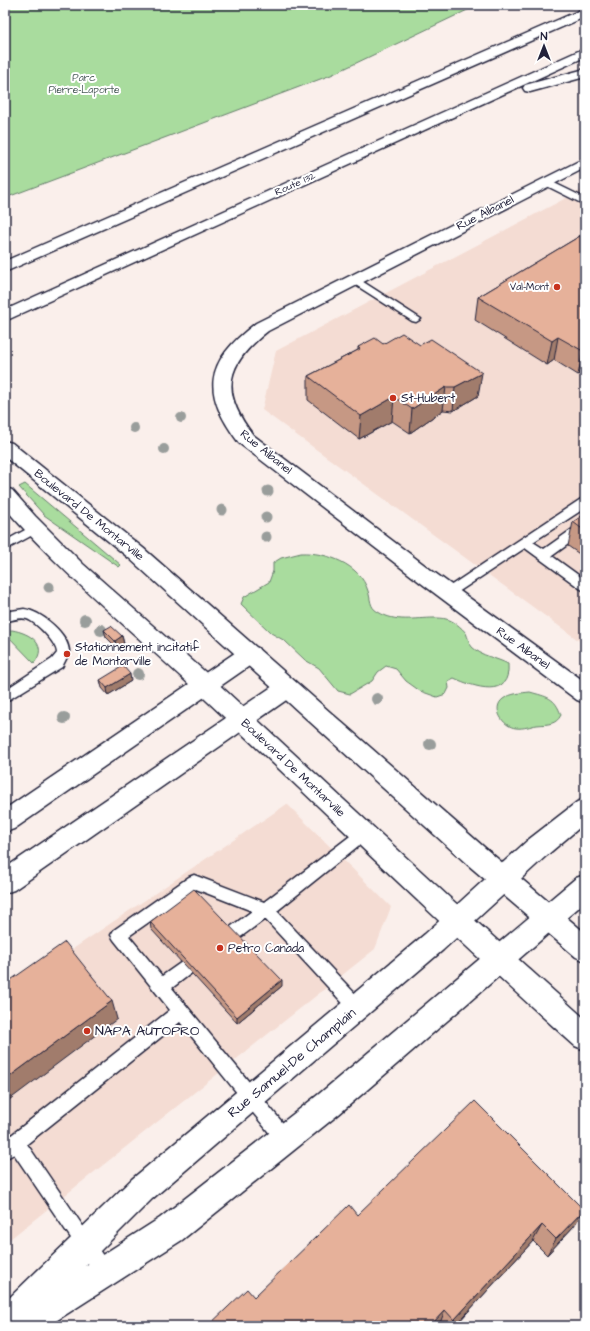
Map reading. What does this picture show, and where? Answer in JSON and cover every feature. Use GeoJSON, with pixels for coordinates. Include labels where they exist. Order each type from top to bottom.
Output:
{"type":"FeatureCollection","features":[{"type":"Feature","properties":{"kind":"main road"},"geometry":{"type":"LineString","coordinates":[[5,267],[585,12]]}},
{"type":"Feature","properties":{"kind":"main road","name":"Route 132"},"geometry":{"type":"LineString","coordinates":[[5,316],[585,52]]}},
{"type":"Feature","properties":{"kind":"main road"},"geometry":{"type":"LineString","coordinates":[[473,103],[585,73]]}},
{"type":"Feature","properties":{"kind":"main road","name":"Rue Albanel"},"geometry":{"type":"LineString","coordinates":[[585,162],[272,321],[244,341],[231,357],[225,370],[222,384],[224,403],[232,421],[246,439],[448,593],[585,694]]}},
{"type":"Feature","properties":{"kind":"main road","name":"Boulevard De Montarville"},"geometry":{"type":"LineString","coordinates":[[5,447],[130,548],[504,880],[585,949]]}},
{"type":"Feature","properties":{"kind":"main road","name":"Boulevard De Montarville"},"geometry":{"type":"LineString","coordinates":[[5,494],[36,528],[82,573],[205,684],[498,961],[585,1037]]}},
{"type":"Feature","properties":{"kind":"main road"},"geometry":{"type":"LineString","coordinates":[[5,822],[250,654]]}},
{"type":"Feature","properties":{"kind":"main road"},"geometry":{"type":"LineString","coordinates":[[5,882],[287,688]]}},
{"type":"Feature","properties":{"kind":"main road","name":"Rue Samuel-De Champlain"},"geometry":{"type":"LineString","coordinates":[[5,1324],[142,1189],[358,1007],[504,880],[537,848],[585,809]]}},
{"type":"Feature","properties":{"kind":"main road"},"geometry":{"type":"LineString","coordinates":[[20,1326],[171,1229],[329,1104],[585,886]]}},
{"type":"Feature","properties":{"kind":"lane"},"geometry":{"type":"LineString","coordinates":[[546,182],[585,202]]}},
{"type":"Feature","properties":{"kind":"lane"},"geometry":{"type":"LineString","coordinates":[[354,280],[416,319]]}},
{"type":"Feature","properties":{"kind":"lane"},"geometry":{"type":"LineString","coordinates":[[448,593],[585,502]]}},
{"type":"Feature","properties":{"kind":"lane"},"geometry":{"type":"LineString","coordinates":[[543,556],[585,526]]}},
{"type":"Feature","properties":{"kind":"lane"},"geometry":{"type":"LineString","coordinates":[[5,546],[36,528]]}},
{"type":"Feature","properties":{"kind":"lane"},"geometry":{"type":"LineString","coordinates":[[525,542],[585,586]]}},
{"type":"Feature","properties":{"kind":"lane"},"geometry":{"type":"LineString","coordinates":[[5,617],[12,614],[25,614],[36,618],[59,642],[63,650],[61,659],[57,664],[5,697]]}},
{"type":"Feature","properties":{"kind":"lane"},"geometry":{"type":"LineString","coordinates":[[161,986],[266,910],[363,834]]}},
{"type":"Feature","properties":{"kind":"lane"},"geometry":{"type":"LineString","coordinates":[[285,1139],[119,935],[194,882],[266,910],[358,1007]]}},
{"type":"Feature","properties":{"kind":"lane"},"geometry":{"type":"LineString","coordinates":[[104,1272],[86,1245],[11,1146],[181,1011]]}},
{"type":"Feature","properties":{"kind":"shaded area"},"geometry":{"type":"Polygon","coordinates":[[[585,188],[585,645],[262,410],[276,351],[585,188]]]}},
{"type":"Feature","properties":{"kind":"shaded area"},"geometry":{"type":"Polygon","coordinates":[[[287,804],[391,907],[375,949],[5,1243],[5,995],[287,804]]]}},
{"type":"Feature","properties":{"kind":"green space","name":"Parc Pierre-Laporte"},"geometry":{"type":"Polygon","coordinates":[[[5,5],[478,5],[331,75],[5,198],[5,5]]]}},
{"type":"Feature","properties":{"kind":"green space"},"geometry":{"type":"Polygon","coordinates":[[[25,484],[121,565],[119,567],[44,515],[19,487],[25,484]]]}},
{"type":"Feature","properties":{"kind":"green space"},"geometry":{"type":"Polygon","coordinates":[[[301,553],[311,553],[331,557],[350,567],[364,582],[373,608],[378,612],[398,619],[442,618],[454,623],[466,633],[471,646],[476,650],[484,655],[508,664],[507,675],[504,683],[498,687],[490,688],[471,685],[454,678],[448,681],[449,688],[446,694],[437,697],[420,691],[406,681],[396,669],[386,666],[378,672],[372,681],[350,694],[338,691],[319,668],[305,660],[285,641],[271,633],[241,604],[244,597],[269,582],[273,571],[273,563],[281,558],[301,553]]]}},
{"type":"Feature","properties":{"kind":"green space"},"geometry":{"type":"Polygon","coordinates":[[[12,630],[31,637],[38,645],[38,657],[34,663],[5,633],[6,631],[12,630]]]}},
{"type":"Feature","properties":{"kind":"green space"},"geometry":{"type":"Polygon","coordinates":[[[530,692],[553,701],[559,709],[561,715],[557,721],[551,723],[522,728],[511,727],[503,721],[498,712],[500,703],[503,699],[509,696],[530,692]]]}},
{"type":"Feature","properties":{"kind":"building","name":"Val-Mont"},"geometry":{"type":"Polygon","coordinates":[[[585,233],[585,350],[583,351],[558,337],[552,341],[478,297],[585,233]]]}},
{"type":"Feature","properties":{"kind":"building"},"geometry":{"type":"Polygon","coordinates":[[[402,333],[420,345],[431,339],[482,373],[455,387],[446,387],[412,409],[394,397],[361,416],[308,376],[360,349],[358,347],[375,338],[383,344],[402,333]]]}},
{"type":"Feature","properties":{"kind":"building"},"geometry":{"type":"Polygon","coordinates":[[[585,514],[585,531],[573,522],[585,514]]]}},
{"type":"Feature","properties":{"kind":"building"},"geometry":{"type":"Polygon","coordinates":[[[111,626],[122,636],[115,641],[104,630],[111,626]]]}},
{"type":"Feature","properties":{"kind":"building"},"geometry":{"type":"Polygon","coordinates":[[[123,666],[130,674],[107,688],[100,680],[123,666]]]}},
{"type":"Feature","properties":{"kind":"building"},"geometry":{"type":"Polygon","coordinates":[[[194,889],[282,980],[237,1017],[150,922],[194,889]]]}},
{"type":"Feature","properties":{"kind":"building"},"geometry":{"type":"Polygon","coordinates":[[[65,942],[112,1001],[5,1080],[5,993],[7,992],[5,989],[5,984],[65,942]]]}},
{"type":"Feature","properties":{"kind":"building"},"geometry":{"type":"Polygon","coordinates":[[[475,1101],[584,1210],[556,1239],[542,1225],[454,1320],[445,1310],[430,1326],[208,1326],[247,1289],[254,1297],[349,1205],[357,1215],[475,1101]]]}},
{"type":"Feature","properties":{"kind":"place","name":"Val-Mont"},"geometry":{"type":"Point","coordinates":[557,287]}},
{"type":"Feature","properties":{"kind":"place","name":"St-Hubert"},"geometry":{"type":"Point","coordinates":[393,398]}},
{"type":"Feature","properties":{"kind":"place","name":"Stationnement incitatif de Montarville"},"geometry":{"type":"Point","coordinates":[67,654]}},
{"type":"Feature","properties":{"kind":"place","name":"Petro Canada"},"geometry":{"type":"Point","coordinates":[220,948]}},
{"type":"Feature","properties":{"kind":"place","name":"NAPA AUTOPRO"},"geometry":{"type":"Point","coordinates":[87,1031]}}]}
